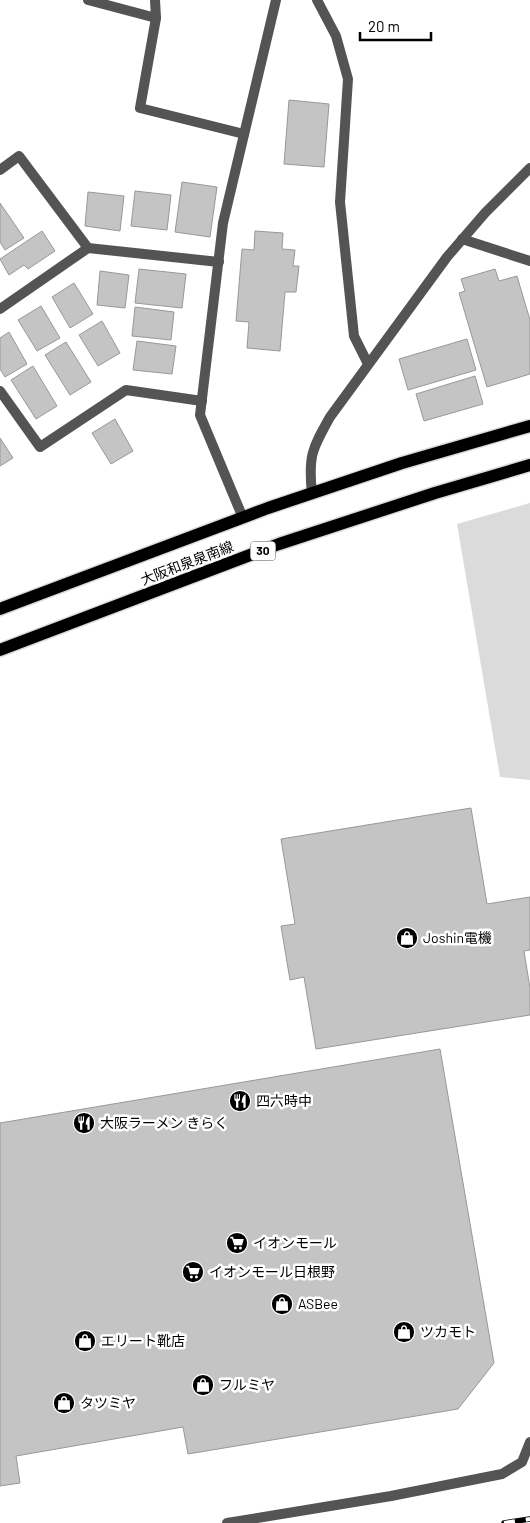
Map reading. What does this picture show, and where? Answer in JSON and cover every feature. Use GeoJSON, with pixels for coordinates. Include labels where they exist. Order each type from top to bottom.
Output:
{"type":"FeatureCollection","features":[{"type":"Feature","properties":{"kind":"main road","name":"大阪和泉泉南線"},"geometry":{"type":"LineString","coordinates":[[0,609],[312,494],[402,463],[530,426]]}},
{"type":"Feature","properties":{"kind":"main road","name":"大阪和泉泉南線"},"geometry":{"type":"LineString","coordinates":[[0,650],[279,544],[435,493],[530,465]]}},
{"type":"Feature","properties":{"kind":"street"},"geometry":{"type":"LineString","coordinates":[[88,0],[156,18]]}},
{"type":"Feature","properties":{"kind":"street"},"geometry":{"type":"LineString","coordinates":[[155,0],[156,18],[140,108],[244,134]]}},
{"type":"Feature","properties":{"kind":"street"},"geometry":{"type":"LineString","coordinates":[[243,518],[200,415],[224,222],[276,0]]}},
{"type":"Feature","properties":{"kind":"street"},"geometry":{"type":"LineString","coordinates":[[317,0],[336,36],[348,79],[340,202],[354,336],[368,364]]}},
{"type":"Feature","properties":{"kind":"street"},"geometry":{"type":"LineString","coordinates":[[0,170],[19,156],[88,248]]}},
{"type":"Feature","properties":{"kind":"street"},"geometry":{"type":"LineString","coordinates":[[312,494],[309,467],[314,446],[330,417],[462,238],[530,168]]}},
{"type":"Feature","properties":{"kind":"street"},"geometry":{"type":"LineString","coordinates":[[462,238],[530,261]]}},
{"type":"Feature","properties":{"kind":"street"},"geometry":{"type":"LineString","coordinates":[[0,309],[88,248],[219,262]]}},
{"type":"Feature","properties":{"kind":"street"},"geometry":{"type":"LineString","coordinates":[[0,391],[40,447],[126,390],[202,401]]}},
{"type":"Feature","properties":{"kind":"street"},"geometry":{"type":"LineString","coordinates":[[227,1523],[391,1496],[502,1474],[522,1462],[530,1442]]}},
{"type":"Feature","properties":{"kind":"shaded area"},"geometry":{"type":"Polygon","coordinates":[[[530,503],[530,780],[500,777],[457,524],[530,503]]]}},
{"type":"Feature","properties":{"kind":"building"},"geometry":{"type":"Polygon","coordinates":[[[289,100],[329,104],[324,167],[284,164],[289,100]]]}},
{"type":"Feature","properties":{"kind":"building"},"geometry":{"type":"Polygon","coordinates":[[[182,182],[217,187],[210,237],[175,232],[182,182]]]}},
{"type":"Feature","properties":{"kind":"building"},"geometry":{"type":"Polygon","coordinates":[[[135,191],[171,195],[167,230],[131,226],[135,191]]]}},
{"type":"Feature","properties":{"kind":"building"},"geometry":{"type":"Polygon","coordinates":[[[88,192],[124,196],[120,231],[85,226],[88,192]]]}},
{"type":"Feature","properties":{"kind":"building"},"geometry":{"type":"Polygon","coordinates":[[[0,203],[24,238],[5,250],[0,242],[0,203]]]}},
{"type":"Feature","properties":{"kind":"building"},"geometry":{"type":"Polygon","coordinates":[[[42,231],[55,251],[28,269],[24,265],[9,275],[0,259],[42,231]]]}},
{"type":"Feature","properties":{"kind":"building"},"geometry":{"type":"Polygon","coordinates":[[[255,231],[283,233],[282,249],[295,250],[293,266],[299,266],[296,292],[285,292],[280,351],[247,348],[249,322],[236,321],[242,249],[254,250],[255,231]]]}},
{"type":"Feature","properties":{"kind":"building"},"geometry":{"type":"Polygon","coordinates":[[[139,269],[186,274],[182,308],[135,303],[139,269]]]}},
{"type":"Feature","properties":{"kind":"building"},"geometry":{"type":"Polygon","coordinates":[[[495,269],[499,281],[517,276],[530,320],[530,374],[487,387],[459,293],[465,291],[461,279],[495,269]]]}},
{"type":"Feature","properties":{"kind":"building"},"geometry":{"type":"Polygon","coordinates":[[[100,271],[129,275],[125,308],[97,305],[100,271]]]}},
{"type":"Feature","properties":{"kind":"building"},"geometry":{"type":"Polygon","coordinates":[[[74,283],[93,314],[70,328],[52,297],[74,283]]]}},
{"type":"Feature","properties":{"kind":"building"},"geometry":{"type":"Polygon","coordinates":[[[41,306],[60,338],[37,351],[18,320],[41,306]]]}},
{"type":"Feature","properties":{"kind":"building"},"geometry":{"type":"Polygon","coordinates":[[[135,307],[174,312],[171,340],[132,336],[135,307]]]}},
{"type":"Feature","properties":{"kind":"building"},"geometry":{"type":"Polygon","coordinates":[[[102,321],[120,353],[98,366],[79,335],[102,321]]]}},
{"type":"Feature","properties":{"kind":"building"},"geometry":{"type":"Polygon","coordinates":[[[9,332],[27,364],[5,377],[0,369],[0,338],[9,332]]]}},
{"type":"Feature","properties":{"kind":"building"},"geometry":{"type":"Polygon","coordinates":[[[467,339],[476,370],[408,390],[399,359],[467,339]]]}},
{"type":"Feature","properties":{"kind":"building"},"geometry":{"type":"Polygon","coordinates":[[[137,341],[176,346],[172,374],[133,370],[137,341]]]}},
{"type":"Feature","properties":{"kind":"building"},"geometry":{"type":"Polygon","coordinates":[[[66,342],[91,382],[70,395],[45,355],[66,342]]]}},
{"type":"Feature","properties":{"kind":"building"},"geometry":{"type":"Polygon","coordinates":[[[33,366],[57,406],[36,419],[11,380],[33,366]]]}},
{"type":"Feature","properties":{"kind":"building"},"geometry":{"type":"Polygon","coordinates":[[[475,376],[483,404],[424,421],[416,394],[475,376]]]}},
{"type":"Feature","properties":{"kind":"building"},"geometry":{"type":"Polygon","coordinates":[[[115,419],[133,451],[111,464],[92,433],[115,419]]]}},
{"type":"Feature","properties":{"kind":"building"},"geometry":{"type":"Polygon","coordinates":[[[0,438],[13,458],[0,466],[0,438]]]}},
{"type":"Feature","properties":{"kind":"building","name":"Joshin電機"},"geometry":{"type":"Polygon","coordinates":[[[471,808],[487,904],[530,897],[530,950],[524,951],[530,988],[530,1015],[316,1049],[304,977],[290,980],[281,926],[295,924],[281,839],[471,808]]]}},
{"type":"Feature","properties":{"kind":"building","name":"イオンモール"},"geometry":{"type":"Polygon","coordinates":[[[440,1049],[494,1363],[458,1409],[188,1454],[183,1427],[16,1456],[20,1483],[0,1486],[0,1123],[440,1049]]]}},
{"type":"Feature","properties":{"kind":"railway"},"geometry":{"type":"LineString","coordinates":[[504,1523],[530,1519]]}},
{"type":"Feature","properties":{"kind":"place","name":"Joshin電機"},"geometry":{"type":"Point","coordinates":[407,938]}},
{"type":"Feature","properties":{"kind":"place","name":"四六時中"},"geometry":{"type":"Point","coordinates":[240,1101]}},
{"type":"Feature","properties":{"kind":"place","name":"大阪ラーメン きらく"},"geometry":{"type":"Point","coordinates":[84,1123]}},
{"type":"Feature","properties":{"kind":"place","name":"イオンモール"},"geometry":{"type":"Point","coordinates":[237,1243]}},
{"type":"Feature","properties":{"kind":"place","name":"イオンモール日根野"},"geometry":{"type":"Point","coordinates":[193,1272]}},
{"type":"Feature","properties":{"kind":"place","name":"ASBee"},"geometry":{"type":"Point","coordinates":[282,1304]}},
{"type":"Feature","properties":{"kind":"place","name":"ツカモト"},"geometry":{"type":"Point","coordinates":[404,1332]}},
{"type":"Feature","properties":{"kind":"place","name":"エリート靴店"},"geometry":{"type":"Point","coordinates":[85,1341]}},
{"type":"Feature","properties":{"kind":"place","name":"フルミヤ"},"geometry":{"type":"Point","coordinates":[203,1385]}},
{"type":"Feature","properties":{"kind":"place","name":"タツミヤ"},"geometry":{"type":"Point","coordinates":[64,1403]}}]}
